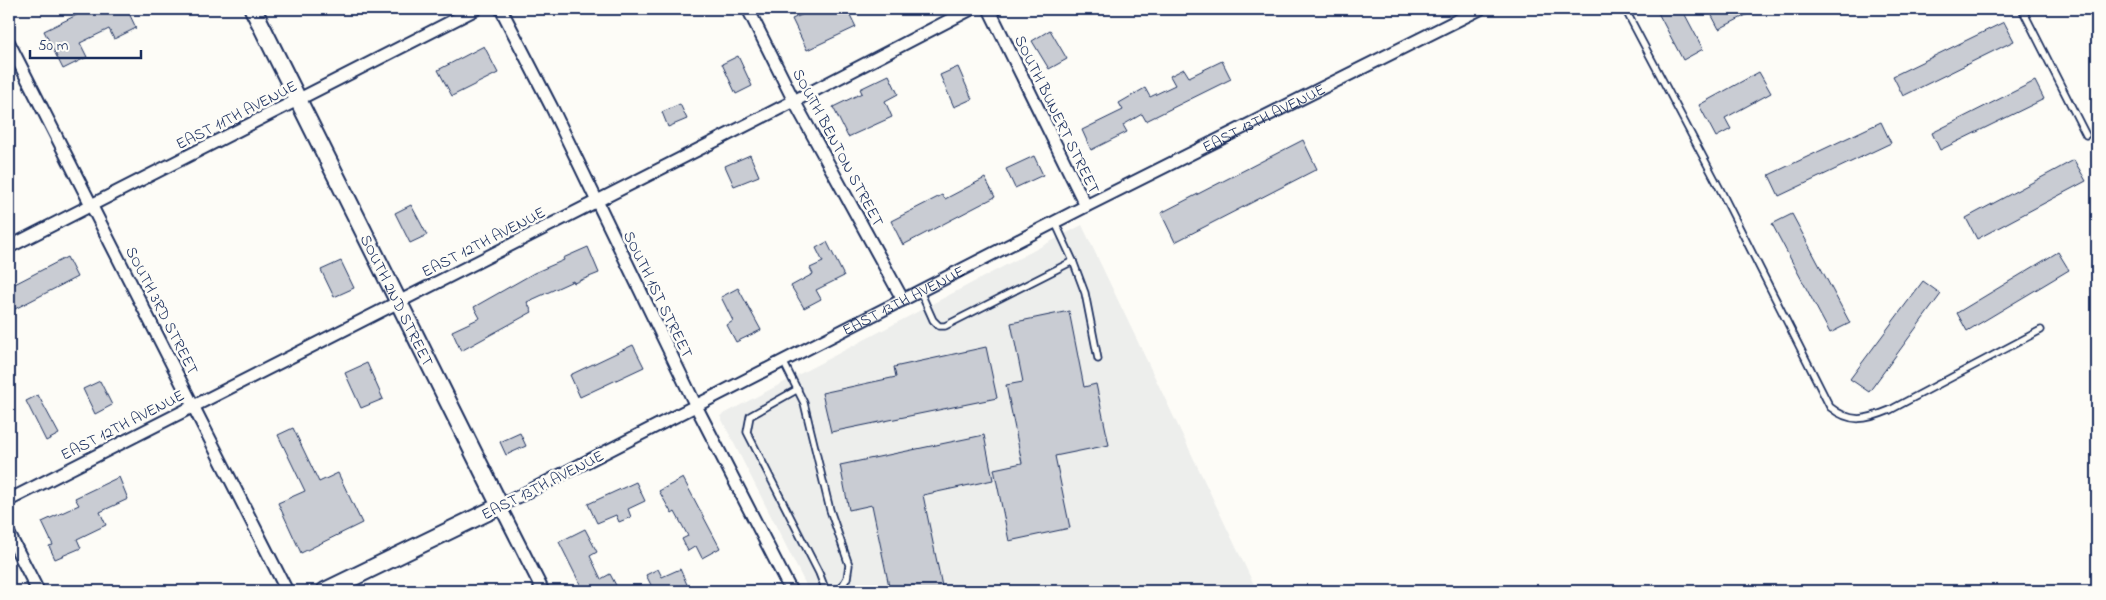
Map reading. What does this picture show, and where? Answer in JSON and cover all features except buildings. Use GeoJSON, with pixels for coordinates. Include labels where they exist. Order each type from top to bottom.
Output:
{"type":"FeatureCollection","features":[{"type":"Feature","properties":{"kind":"street","name":"SOUTH 2ND STREET"},"geometry":{"type":"LineString","coordinates":[[253,9],[543,591]]}},
{"type":"Feature","properties":{"kind":"street","name":"EAST 11TH AVENUE"},"geometry":{"type":"LineString","coordinates":[[9,246],[476,9]]}},
{"type":"Feature","properties":{"kind":"street","name":"SOUTH 1ST STREET"},"geometry":{"type":"LineString","coordinates":[[501,9],[552,108],[696,406],[791,591]]}},
{"type":"Feature","properties":{"kind":"street","name":"SOUTH BENTON STREET"},"geometry":{"type":"LineString","coordinates":[[748,9],[794,101],[903,300]]}},
{"type":"Feature","properties":{"kind":"street","name":"EAST 12TH AVENUE"},"geometry":{"type":"LineString","coordinates":[[9,500],[971,9]]}},
{"type":"Feature","properties":{"kind":"street","name":"SOUTH BUNERT STREET"},"geometry":{"type":"LineString","coordinates":[[989,9],[1086,206]]}},
{"type":"Feature","properties":{"kind":"street","name":"EAST 13TH AVENUE"},"geometry":{"type":"LineString","coordinates":[[325,591],[500,506],[1086,206],[1480,9]]}},
{"type":"Feature","properties":{"kind":"street","name":"SOUTH 3RD STREET"},"geometry":{"type":"LineString","coordinates":[[9,43],[287,591]]}},
{"type":"Feature","properties":{"kind":"street"},"geometry":{"type":"LineString","coordinates":[[9,534],[38,591]]}},
{"type":"Feature","properties":{"kind":"lane"},"geometry":{"type":"LineString","coordinates":[[1625,9],[1720,189],[1830,407],[1842,416],[1857,419],[1874,417],[2041,330]]}},
{"type":"Feature","properties":{"kind":"lane"},"geometry":{"type":"LineString","coordinates":[[2022,9],[2086,135]]}},
{"type":"Feature","properties":{"kind":"lane"},"geometry":{"type":"LineString","coordinates":[[1055,222],[1085,293],[1098,359]]}},
{"type":"Feature","properties":{"kind":"lane"},"geometry":{"type":"LineString","coordinates":[[920,291],[933,320],[939,326],[944,326],[1073,261]]}},
{"type":"Feature","properties":{"kind":"lane"},"geometry":{"type":"LineString","coordinates":[[783,361],[798,389],[809,421],[830,510],[849,565],[847,578],[839,591]]}},
{"type":"Feature","properties":{"kind":"lane"},"geometry":{"type":"LineString","coordinates":[[798,389],[750,416],[747,432],[819,573],[826,591]]}},
{"type":"Feature","properties":{"kind":"shaded area"},"geometry":{"type":"Polygon","coordinates":[[[1082,225],[1257,591],[809,591],[720,416],[1082,225]]]}}]}
